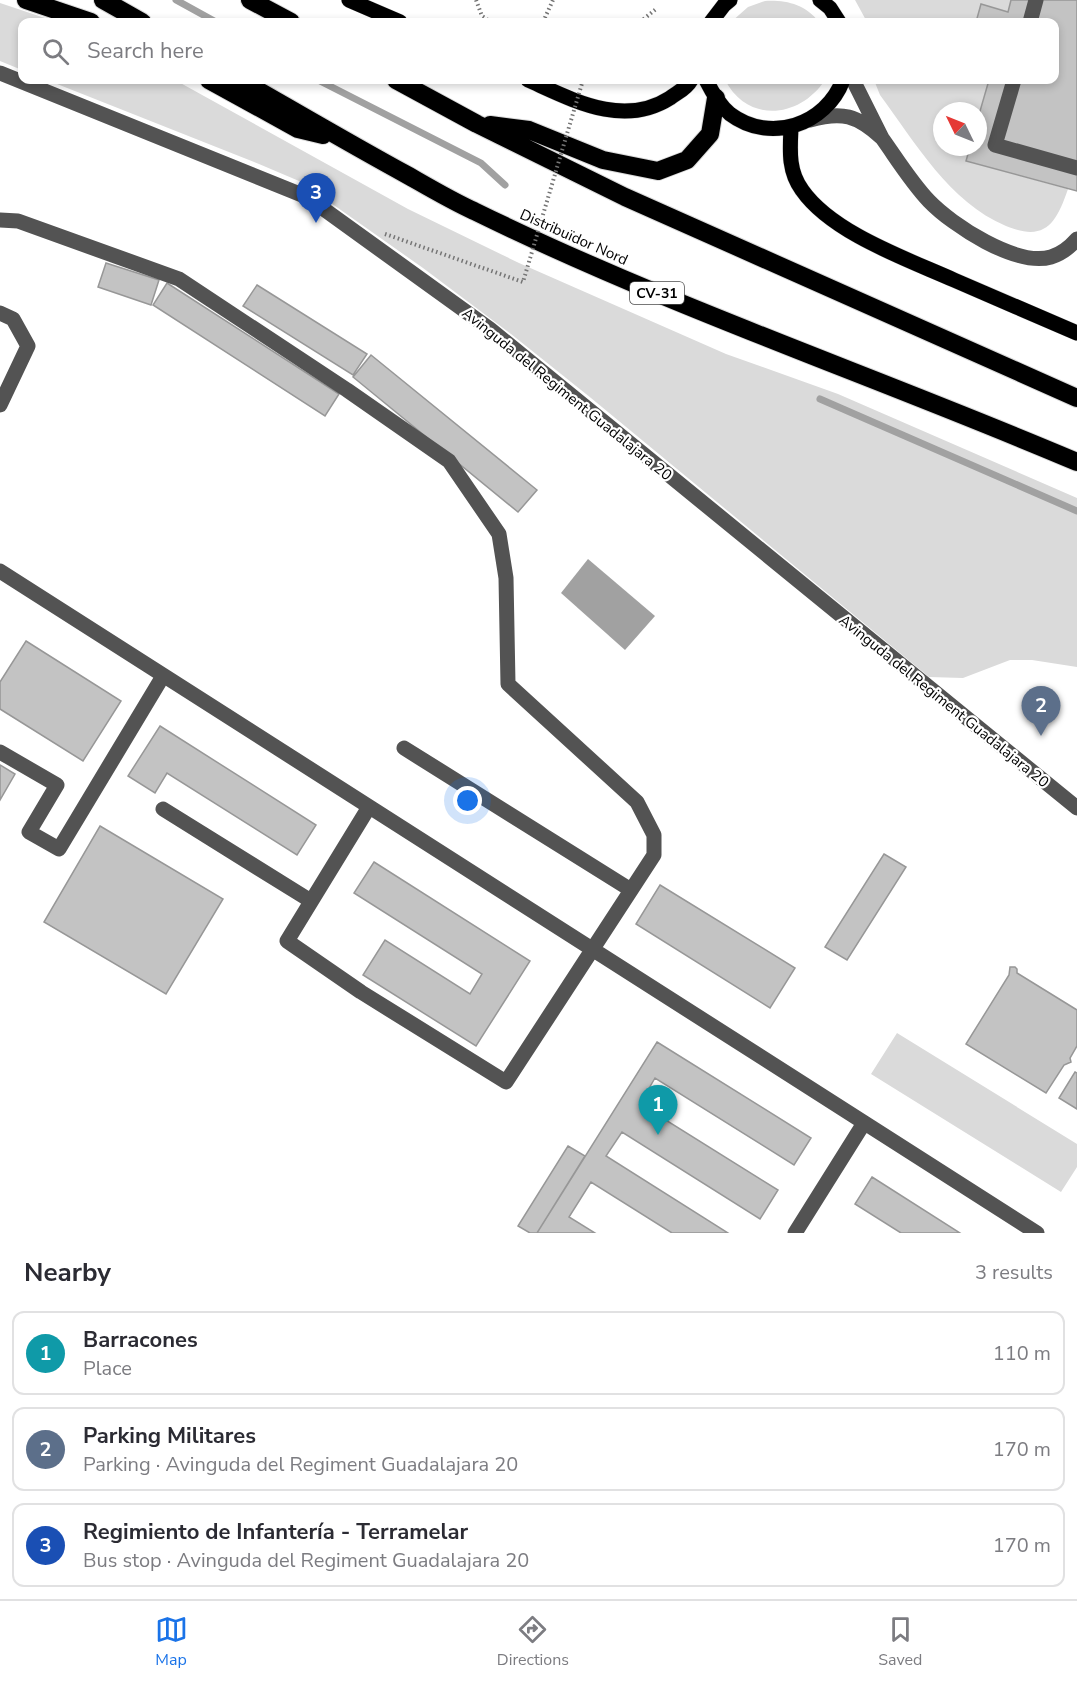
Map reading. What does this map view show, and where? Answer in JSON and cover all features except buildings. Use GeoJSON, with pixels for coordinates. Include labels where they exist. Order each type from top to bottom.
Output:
{"type":"FeatureCollection","features":[{"type":"Feature","properties":{"kind":"highway"},"geometry":{"type":"LineString","coordinates":[[26,0],[79,18]]}},
{"type":"Feature","properties":{"kind":"highway"},"geometry":{"type":"LineString","coordinates":[[103,0],[135,18]]}},
{"type":"Feature","properties":{"kind":"highway"},"geometry":{"type":"LineString","coordinates":[[250,0],[284,18]]}},
{"type":"Feature","properties":{"kind":"highway"},"geometry":{"type":"LineString","coordinates":[[216,84],[298,129],[347,142]]}},
{"type":"Feature","properties":{"kind":"highway","name":"Distribuïdor Nord"},"geometry":{"type":"LineString","coordinates":[[247,84],[472,211],[602,270],[712,316],[977,419],[1077,462]]}},
{"type":"Feature","properties":{"kind":"highway"},"geometry":{"type":"LineString","coordinates":[[403,84],[477,124],[625,197],[1077,398]]}},
{"type":"Feature","properties":{"kind":"highway"},"geometry":{"type":"LineString","coordinates":[[477,124],[529,130],[603,160],[658,171],[687,160],[710,134],[716,98]]}},
{"type":"Feature","properties":{"kind":"main road"},"geometry":{"type":"LineString","coordinates":[[350,0],[391,18]]}},
{"type":"Feature","properties":{"kind":"main road"},"geometry":{"type":"LineString","coordinates":[[714,18],[730,0]]}},
{"type":"Feature","properties":{"kind":"main road"},"geometry":{"type":"LineString","coordinates":[[820,0],[830,8],[836,18]]}},
{"type":"Feature","properties":{"kind":"main road"},"geometry":{"type":"LineString","coordinates":[[537,84],[586,106],[632,112],[662,103],[689,84]]}},
{"type":"Feature","properties":{"kind":"main road"},"geometry":{"type":"LineString","coordinates":[[708,84],[716,98],[730,114],[748,124],[769,128],[791,128],[810,120],[827,107],[841,84]]}},
{"type":"Feature","properties":{"kind":"main road"},"geometry":{"type":"LineString","coordinates":[[791,128],[789,155],[796,180],[810,200],[837,224],[931,270],[1072,330]]}},
{"type":"Feature","properties":{"kind":"street"},"geometry":{"type":"LineString","coordinates":[[1031,18],[1036,0]]}},
{"type":"Feature","properties":{"kind":"street","name":"Avinguda del Regiment Guadalajara 20"},"geometry":{"type":"LineString","coordinates":[[0,73],[18,80]]}},
{"type":"Feature","properties":{"kind":"street","name":"Avinguda del Regiment Guadalajara 20"},"geometry":{"type":"LineString","coordinates":[[27,84],[307,197],[490,329],[1077,808]]}},
{"type":"Feature","properties":{"kind":"street"},"geometry":{"type":"LineString","coordinates":[[856,84],[882,138]]}},
{"type":"Feature","properties":{"kind":"street"},"geometry":{"type":"LineString","coordinates":[[1013,84],[995,145],[1077,168]]}},
{"type":"Feature","properties":{"kind":"street"},"geometry":{"type":"LineString","coordinates":[[810,120],[823,116],[850,116],[868,125],[882,138],[928,200],[975,237],[1018,255],[1033,257],[1049,257],[1063,251],[1077,239]]}},
{"type":"Feature","properties":{"kind":"street"},"geometry":{"type":"LineString","coordinates":[[0,220],[18,221],[179,279],[348,390],[449,461],[499,534],[506,578],[508,684],[637,802],[654,836],[654,855],[506,1082],[361,992],[287,941],[369,807]]}},
{"type":"Feature","properties":{"kind":"street"},"geometry":{"type":"LineString","coordinates":[[0,313],[13,319],[28,346],[0,405]]}},
{"type":"Feature","properties":{"kind":"street"},"geometry":{"type":"LineString","coordinates":[[0,571],[1037,1233]]}},
{"type":"Feature","properties":{"kind":"street"},"geometry":{"type":"LineString","coordinates":[[0,752],[57,785],[29,832],[59,849],[163,676]]}},
{"type":"Feature","properties":{"kind":"street"},"geometry":{"type":"LineString","coordinates":[[404,748],[631,890]]}},
{"type":"Feature","properties":{"kind":"street"},"geometry":{"type":"LineString","coordinates":[[163,809],[311,901]]}},
{"type":"Feature","properties":{"kind":"street"},"geometry":{"type":"LineString","coordinates":[[795,1233],[864,1123]]}},
{"type":"Feature","properties":{"kind":"path"},"geometry":{"type":"LineString","coordinates":[[476,0],[485,18]]}},
{"type":"Feature","properties":{"kind":"path"},"geometry":{"type":"LineString","coordinates":[[545,18],[553,0]]}},
{"type":"Feature","properties":{"kind":"path"},"geometry":{"type":"LineString","coordinates":[[645,18],[657,9]]}},
{"type":"Feature","properties":{"kind":"path"},"geometry":{"type":"LineString","coordinates":[[385,234],[523,282],[582,84]]}},
{"type":"Feature","properties":{"kind":"shaded area"},"geometry":{"type":"Polygon","coordinates":[[[855,0],[1011,0],[1008,12],[981,4],[977,18],[865,18],[855,0]]]}},
{"type":"Feature","properties":{"kind":"shaded area"},"geometry":{"type":"Polygon","coordinates":[[[765,1],[780,1],[795,4],[816,18],[736,18],[748,7],[765,1]]]}},
{"type":"Feature","properties":{"kind":"shaded area"},"geometry":{"type":"Polygon","coordinates":[[[0,3],[45,18],[18,18],[18,68],[0,61],[0,3]]]}},
{"type":"Feature","properties":{"kind":"shaded area"},"geometry":{"type":"Polygon","coordinates":[[[57,84],[182,84],[408,209],[519,263],[726,354],[838,394],[1077,498],[1077,667],[1032,660],[1010,660],[963,678],[929,677],[511,334],[423,268],[299,181],[57,84]]]}},
{"type":"Feature","properties":{"kind":"shaded area"},"geometry":{"type":"Polygon","coordinates":[[[728,84],[822,84],[802,102],[774,111],[747,104],[728,84]]]}},
{"type":"Feature","properties":{"kind":"shaded area"},"geometry":{"type":"Polygon","coordinates":[[[876,84],[988,84],[983,102],[933,102],[933,156],[967,156],[966,161],[1068,189],[1059,212],[1047,227],[1040,231],[1019,230],[1006,226],[967,202],[920,151],[880,95],[876,84]]]}},
{"type":"Feature","properties":{"kind":"shaded area"},"geometry":{"type":"Polygon","coordinates":[[[588,559],[655,616],[625,650],[561,593],[588,559]]]}},
{"type":"Feature","properties":{"kind":"shaded area"},"geometry":{"type":"Polygon","coordinates":[[[897,1033],[1077,1144],[1077,1167],[1061,1192],[871,1074],[897,1033]]]}},
{"type":"Feature","properties":{"kind":"waterway"},"geometry":{"type":"LineString","coordinates":[[176,0],[209,18]]}},
{"type":"Feature","properties":{"kind":"waterway"},"geometry":{"type":"LineString","coordinates":[[326,84],[481,163],[505,185]]}},
{"type":"Feature","properties":{"kind":"waterway"},"geometry":{"type":"LineString","coordinates":[[820,399],[1077,511]]}},
{"type":"Feature","properties":{"kind":"place","name":"Regimiento de Infantería - Terramelar"},"geometry":{"type":"Point","coordinates":[316,223]}},
{"type":"Feature","properties":{"kind":"place","name":"Parking Militares"},"geometry":{"type":"Point","coordinates":[1041,736]}},
{"type":"Feature","properties":{"kind":"place","name":"Barracones"},"geometry":{"type":"Point","coordinates":[658,1135]}}]}
